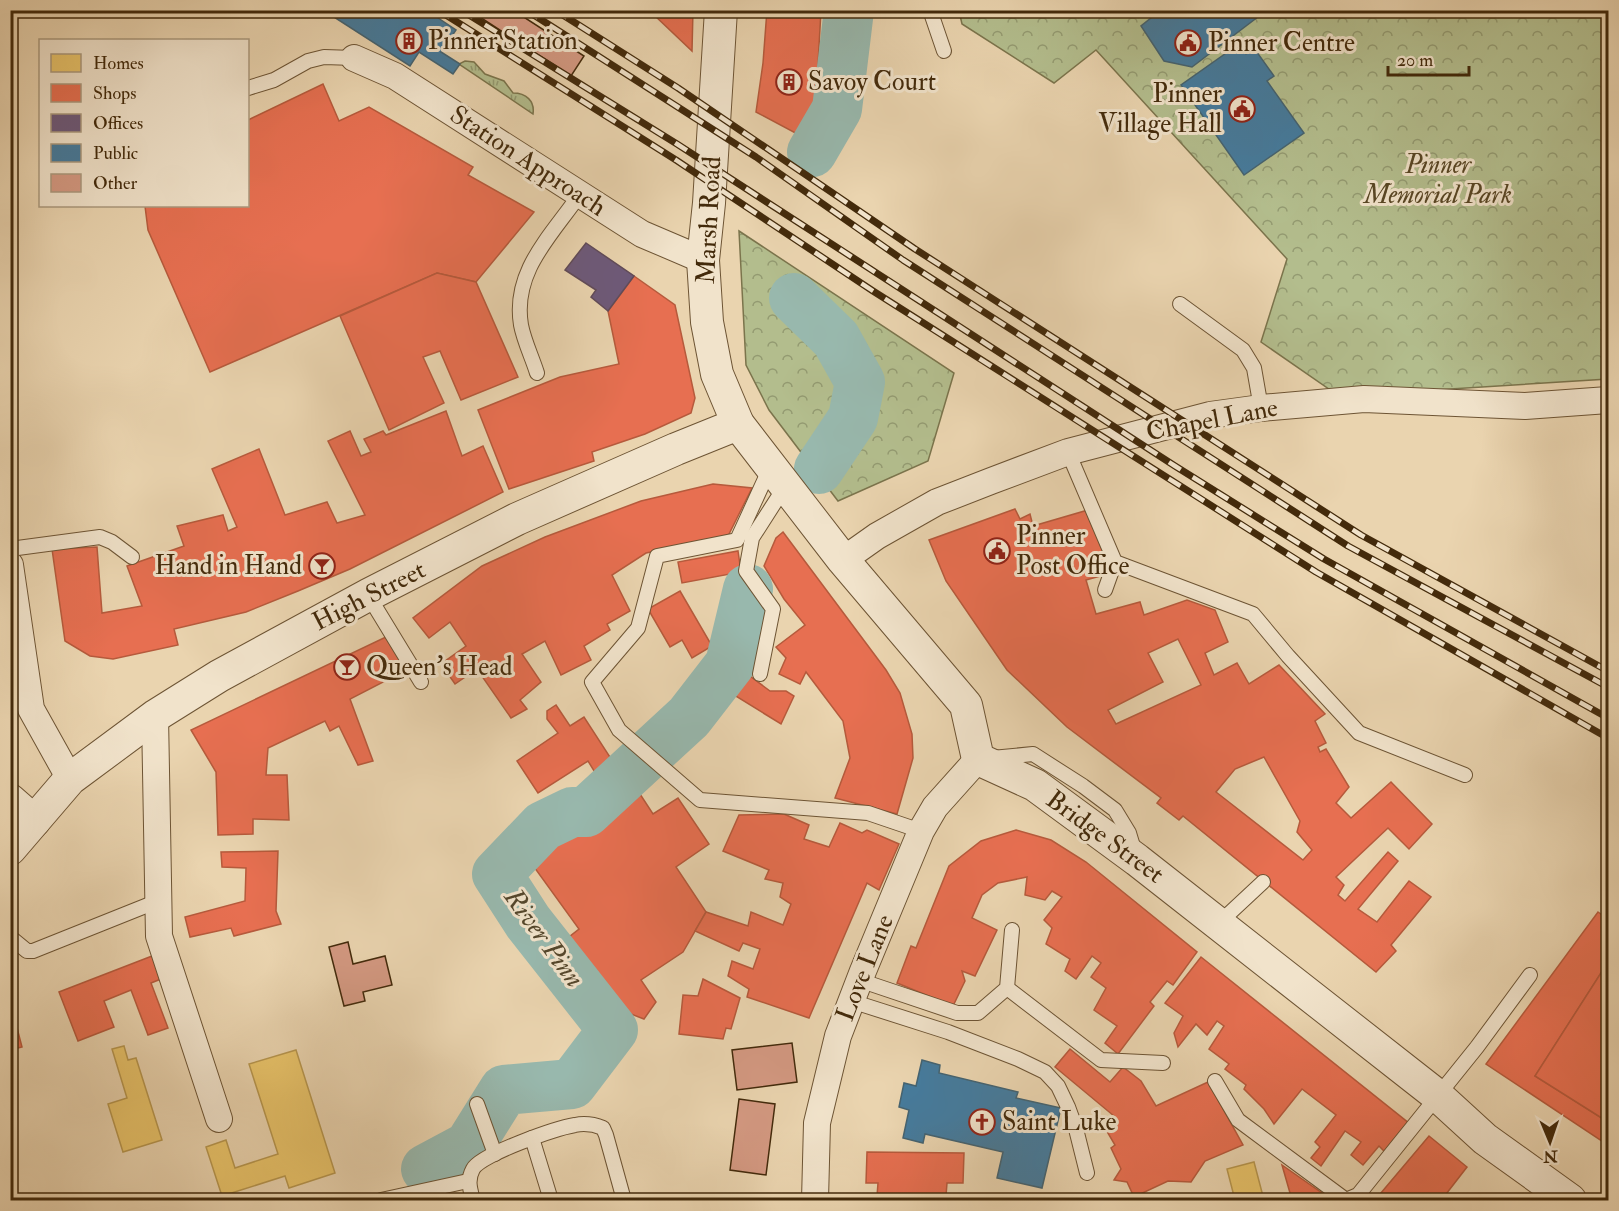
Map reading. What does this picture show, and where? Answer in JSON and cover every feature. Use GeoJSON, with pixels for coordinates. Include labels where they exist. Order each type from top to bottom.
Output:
{"type":"FeatureCollection","features":[{"type":"Feature","properties":{"kind":"street","name":"Marsh Road"},"geometry":{"type":"LineString","coordinates":[[722,10],[703,260],[707,322],[717,374],[738,424]]}},
{"type":"Feature","properties":{"kind":"street","name":"Station Approach"},"geometry":{"type":"LineString","coordinates":[[354,58],[395,76],[642,234],[703,260]]}},
{"type":"Feature","properties":{"kind":"street","name":"Chapel Lane"},"geometry":{"type":"LineString","coordinates":[[843,560],[877,536],[938,502],[1068,452],[1210,415],[1364,399],[1526,406],[1608,400]]}},
{"type":"Feature","properties":{"kind":"street"},"geometry":{"type":"LineString","coordinates":[[738,424],[843,560],[966,705],[978,759]]}},
{"type":"Feature","properties":{"kind":"street","name":"High Street"},"geometry":{"type":"LineString","coordinates":[[10,849],[70,779],[155,716],[219,676],[368,595],[517,519],[738,424]]}},
{"type":"Feature","properties":{"kind":"street"},"geometry":{"type":"LineString","coordinates":[[10,564],[31,709],[70,779]]}},
{"type":"Feature","properties":{"kind":"street"},"geometry":{"type":"LineString","coordinates":[[155,716],[159,936],[219,1119]]}},
{"type":"Feature","properties":{"kind":"street","name":"Love Lane"},"geometry":{"type":"LineString","coordinates":[[815,1200],[817,1122],[838,1036],[855,990],[921,831],[934,807],[978,759]]}},
{"type":"Feature","properties":{"kind":"street","name":"Bridge Street"},"geometry":{"type":"LineString","coordinates":[[978,759],[1035,785],[1137,860],[1438,1096],[1553,1196]]}},
{"type":"Feature","properties":{"kind":"street"},"geometry":{"type":"LineString","coordinates":[[10,800],[34,821]]}},
{"type":"Feature","properties":{"kind":"lane"},"geometry":{"type":"LineString","coordinates":[[930,10],[944,51]]}},
{"type":"Feature","properties":{"kind":"lane"},"geometry":{"type":"LineString","coordinates":[[249,88],[274,80],[308,61],[324,57],[354,58]]}},
{"type":"Feature","properties":{"kind":"lane"},"geometry":{"type":"LineString","coordinates":[[537,373],[521,325],[521,289],[530,264],[580,194]]}},
{"type":"Feature","properties":{"kind":"lane"},"geometry":{"type":"LineString","coordinates":[[1180,304],[1243,350],[1254,368],[1261,408]]}},
{"type":"Feature","properties":{"kind":"lane"},"geometry":{"type":"LineString","coordinates":[[1068,452],[1115,562],[1105,590]]}},
{"type":"Feature","properties":{"kind":"lane"},"geometry":{"type":"LineString","coordinates":[[760,674],[773,609],[746,571],[752,538],[779,476]]}},
{"type":"Feature","properties":{"kind":"lane"},"geometry":{"type":"LineString","coordinates":[[779,476],[737,540],[657,556],[638,628],[592,682],[619,730],[700,800],[868,813],[921,831]]}},
{"type":"Feature","properties":{"kind":"lane"},"geometry":{"type":"LineString","coordinates":[[10,549],[100,537],[112,542],[132,557]]}},
{"type":"Feature","properties":{"kind":"lane"},"geometry":{"type":"LineString","coordinates":[[1115,562],[1253,614],[1288,656],[1359,733],[1464,776]]}},
{"type":"Feature","properties":{"kind":"lane"},"geometry":{"type":"LineString","coordinates":[[368,595],[421,682]]}},
{"type":"Feature","properties":{"kind":"lane"},"geometry":{"type":"LineString","coordinates":[[1219,923],[1263,882]]}},
{"type":"Feature","properties":{"kind":"lane"},"geometry":{"type":"LineString","coordinates":[[10,937],[27,951],[33,951],[158,901]]}},
{"type":"Feature","properties":{"kind":"lane"},"geometry":{"type":"LineString","coordinates":[[855,990],[957,1013],[978,1013],[1007,988],[1012,930]]}},
{"type":"Feature","properties":{"kind":"lane"},"geometry":{"type":"LineString","coordinates":[[1215,1082],[1238,1120],[1346,1200],[1358,1195],[1438,1096],[1530,975]]}},
{"type":"Feature","properties":{"kind":"lane"},"geometry":{"type":"LineString","coordinates":[[1007,988],[1101,1060],[1163,1063]]}},
{"type":"Feature","properties":{"kind":"lane"},"geometry":{"type":"LineString","coordinates":[[855,990],[1045,1072],[1058,1086],[1068,1107],[1087,1173]]}},
{"type":"Feature","properties":{"kind":"lane"},"geometry":{"type":"LineString","coordinates":[[477,1104],[495,1154]]}},
{"type":"Feature","properties":{"kind":"lane"},"geometry":{"type":"LineString","coordinates":[[473,1200],[468,1181],[474,1167],[487,1157],[532,1138],[576,1125],[592,1124],[603,1128],[624,1200]]}},
{"type":"Feature","properties":{"kind":"lane"},"geometry":{"type":"LineString","coordinates":[[532,1138],[551,1200]]}},
{"type":"Feature","properties":{"kind":"lane"},"geometry":{"type":"LineString","coordinates":[[381,1200],[468,1181]]}},
{"type":"Feature","properties":{"kind":"green space","name":"Pinner Memorial Park"},"geometry":{"type":"Polygon","coordinates":[[[959,11],[1608,11],[1608,379],[1339,396],[1261,342],[1287,259],[1096,50],[1054,83],[962,24],[959,11]]]}},
{"type":"Feature","properties":{"kind":"green space"},"geometry":{"type":"Polygon","coordinates":[[[465,61],[474,62],[485,74],[504,81],[513,93],[526,96],[533,105],[533,114],[459,64],[465,61]]]}},
{"type":"Feature","properties":{"kind":"green space"},"geometry":{"type":"Polygon","coordinates":[[[739,231],[954,373],[928,461],[838,501],[769,410],[746,365],[739,231]]]}},
{"type":"Feature","properties":{"kind":"building: Homes"},"geometry":{"type":"Polygon","coordinates":[[[124,1046],[128,1060],[136,1058],[162,1140],[123,1152],[108,1104],[127,1098],[112,1049],[124,1046]]]}},
{"type":"Feature","properties":{"kind":"building: Homes"},"geometry":{"type":"Polygon","coordinates":[[[296,1050],[335,1173],[289,1188],[285,1176],[222,1196],[206,1147],[226,1140],[235,1168],[278,1154],[249,1064],[296,1050]]]}},
{"type":"Feature","properties":{"kind":"building: Homes"},"geometry":{"type":"Polygon","coordinates":[[[1254,1162],[1264,1200],[1235,1200],[1227,1169],[1254,1162]]]}},
{"type":"Feature","properties":{"kind":"building: Shops"},"geometry":{"type":"Polygon","coordinates":[[[654,10],[693,10],[692,51],[653,14],[654,10]]]}},
{"type":"Feature","properties":{"kind":"building: Shops","name":"Savoy Court"},"geometry":{"type":"Polygon","coordinates":[[[767,10],[821,10],[816,101],[801,136],[756,112],[767,10]]]}},
{"type":"Feature","properties":{"kind":"building: Shops"},"geometry":{"type":"Polygon","coordinates":[[[323,84],[339,121],[369,107],[473,167],[468,175],[534,212],[476,282],[437,273],[210,372],[148,230],[145,207],[249,207],[249,120],[323,84]]]}},
{"type":"Feature","properties":{"kind":"building: Shops"},"geometry":{"type":"Polygon","coordinates":[[[437,273],[476,282],[518,377],[461,400],[440,351],[423,357],[444,403],[389,430],[340,316],[437,273]]]}},
{"type":"Feature","properties":{"kind":"building: Shops"},"geometry":{"type":"Polygon","coordinates":[[[634,276],[675,305],[695,398],[691,413],[645,434],[592,452],[594,461],[509,489],[478,410],[560,377],[619,364],[608,311],[634,276]]]}},
{"type":"Feature","properties":{"kind":"building: Shops"},"geometry":{"type":"Polygon","coordinates":[[[446,411],[462,456],[483,446],[503,492],[350,569],[298,591],[246,612],[174,629],[178,645],[113,659],[90,656],[65,641],[52,549],[97,547],[102,613],[142,606],[127,566],[184,546],[177,526],[223,515],[228,531],[237,527],[212,469],[259,449],[285,515],[327,502],[337,523],[365,515],[328,441],[350,431],[361,456],[371,452],[364,439],[383,431],[386,435],[446,411]]]}},
{"type":"Feature","properties":{"kind":"building: Shops"},"geometry":{"type":"Polygon","coordinates":[[[713,484],[752,488],[728,536],[646,553],[612,575],[630,611],[607,624],[610,630],[584,646],[591,660],[561,675],[545,641],[522,654],[541,682],[520,700],[527,709],[511,718],[477,669],[455,684],[441,664],[466,646],[450,622],[429,638],[413,618],[482,566],[545,537],[641,501],[713,484]]]}},
{"type":"Feature","properties":{"kind":"building: Shops"},"geometry":{"type":"Polygon","coordinates":[[[1015,509],[1020,519],[1030,514],[1033,526],[1088,510],[1108,562],[1100,566],[1104,575],[1086,580],[1096,614],[1140,602],[1144,615],[1187,600],[1215,610],[1228,642],[1205,653],[1214,675],[1237,663],[1249,684],[1279,665],[1325,714],[1315,721],[1326,743],[1318,747],[1320,752],[1326,749],[1349,787],[1336,803],[1351,818],[1391,782],[1432,824],[1409,849],[1388,828],[1336,877],[1344,885],[1338,895],[1345,901],[1388,852],[1398,861],[1358,909],[1377,922],[1409,881],[1431,897],[1391,945],[1396,951],[1376,972],[1183,816],[1179,820],[1157,803],[1161,798],[1067,727],[1007,670],[946,581],[929,540],[1015,509]],[[1178,639],[1148,653],[1163,682],[1108,710],[1116,724],[1201,685],[1178,639]],[[1264,757],[1235,769],[1216,792],[1303,860],[1312,850],[1297,832],[1300,821],[1264,757]]]}},
{"type":"Feature","properties":{"kind":"building: Shops"},"geometry":{"type":"Polygon","coordinates":[[[783,532],[886,670],[900,693],[912,734],[913,758],[897,814],[835,798],[850,758],[843,721],[806,672],[800,684],[779,674],[786,658],[776,647],[805,625],[784,599],[764,566],[776,538],[783,532]]]}},
{"type":"Feature","properties":{"kind":"building: Shops"},"geometry":{"type":"Polygon","coordinates":[[[738,551],[741,572],[682,583],[678,562],[738,551]]]}},
{"type":"Feature","properties":{"kind":"building: Shops"},"geometry":{"type":"Polygon","coordinates":[[[680,591],[712,646],[692,658],[682,640],[670,647],[648,609],[680,591]]]}},
{"type":"Feature","properties":{"kind":"building: Shops"},"geometry":{"type":"Polygon","coordinates":[[[390,635],[400,662],[386,669],[391,678],[350,699],[373,761],[358,765],[339,726],[330,731],[325,721],[268,748],[266,775],[287,775],[289,820],[253,819],[253,834],[218,835],[216,772],[191,730],[390,635]]]}},
{"type":"Feature","properties":{"kind":"building: Shops"},"geometry":{"type":"Polygon","coordinates":[[[739,668],[770,691],[786,691],[794,696],[781,724],[726,690],[739,668]]]}},
{"type":"Feature","properties":{"kind":"building: Shops"},"geometry":{"type":"Polygon","coordinates":[[[556,705],[570,726],[584,717],[617,768],[599,779],[588,761],[538,793],[517,761],[558,733],[547,719],[547,711],[556,705]]]}},
{"type":"Feature","properties":{"kind":"building: Shops"},"geometry":{"type":"Polygon","coordinates":[[[638,791],[653,814],[678,798],[709,844],[676,867],[706,912],[683,952],[641,980],[656,1002],[644,1019],[623,1011],[569,937],[579,929],[529,860],[638,791]]]}},
{"type":"Feature","properties":{"kind":"building: Shops"},"geometry":{"type":"Polygon","coordinates":[[[784,814],[809,825],[804,839],[829,847],[840,823],[862,833],[867,830],[899,844],[879,890],[867,883],[809,1018],[747,997],[749,989],[728,976],[732,961],[753,969],[760,949],[743,943],[739,951],[695,931],[706,912],[748,926],[751,912],[783,925],[791,904],[780,897],[783,883],[765,879],[769,870],[723,851],[739,815],[784,814]]]}},
{"type":"Feature","properties":{"kind":"building: Shops"},"geometry":{"type":"Polygon","coordinates":[[[1016,830],[1051,840],[1086,862],[1197,952],[1173,985],[1167,981],[1150,1002],[1154,1006],[1118,1054],[1105,1043],[1117,1026],[1094,1010],[1106,988],[1091,977],[1101,963],[1092,956],[1076,979],[1065,971],[1070,959],[1046,944],[1052,928],[1044,920],[1062,897],[1052,891],[1045,900],[1025,895],[1027,877],[998,883],[982,895],[972,918],[997,930],[975,976],[962,971],[965,981],[953,1006],[897,983],[911,946],[916,948],[949,866],[981,841],[1016,830]]]}},
{"type":"Feature","properties":{"kind":"building: Shops"},"geometry":{"type":"Polygon","coordinates":[[[278,851],[276,911],[281,924],[234,936],[231,928],[190,937],[185,917],[245,901],[246,868],[222,867],[221,852],[278,851]]]}},
{"type":"Feature","properties":{"kind":"building: Shops"},"geometry":{"type":"Polygon","coordinates":[[[1598,912],[1608,919],[1608,962],[1535,1076],[1608,1122],[1608,1145],[1486,1064],[1598,912]]]}},
{"type":"Feature","properties":{"kind":"building: Shops"},"geometry":{"type":"Polygon","coordinates":[[[152,956],[161,979],[151,983],[168,1028],[148,1035],[131,990],[104,1001],[114,1027],[78,1041],[59,992],[152,956]]]}},
{"type":"Feature","properties":{"kind":"building: Shops"},"geometry":{"type":"Polygon","coordinates":[[[1201,957],[1410,1124],[1387,1154],[1379,1146],[1363,1165],[1351,1155],[1361,1142],[1345,1131],[1321,1166],[1311,1158],[1320,1147],[1315,1142],[1336,1115],[1302,1089],[1274,1124],[1264,1109],[1244,1089],[1246,1085],[1225,1069],[1229,1064],[1209,1049],[1224,1026],[1217,1021],[1207,1035],[1196,1024],[1178,1047],[1174,1033],[1183,1016],[1165,1003],[1201,957]]]}},
{"type":"Feature","properties":{"kind":"building: Shops"},"geometry":{"type":"Polygon","coordinates":[[[1608,962],[1608,1122],[1535,1076],[1608,962]]]}},
{"type":"Feature","properties":{"kind":"building: Shops"},"geometry":{"type":"Polygon","coordinates":[[[703,979],[740,998],[731,1029],[726,1028],[723,1039],[679,1034],[683,995],[698,996],[703,979]]]}},
{"type":"Feature","properties":{"kind":"building: Shops"},"geometry":{"type":"Polygon","coordinates":[[[10,1001],[22,1047],[10,1050],[10,1001]]]}},
{"type":"Feature","properties":{"kind":"building: Shops"},"geometry":{"type":"Polygon","coordinates":[[[1070,1049],[1110,1082],[1123,1067],[1141,1081],[1156,1106],[1208,1082],[1243,1145],[1205,1161],[1191,1182],[1168,1181],[1134,1197],[1127,1182],[1114,1180],[1121,1169],[1111,1148],[1115,1145],[1105,1128],[1114,1116],[1055,1067],[1070,1049]]]}},
{"type":"Feature","properties":{"kind":"building: Shops"},"geometry":{"type":"Polygon","coordinates":[[[1429,1136],[1467,1167],[1443,1198],[1460,1200],[1375,1200],[1429,1136]]]}},
{"type":"Feature","properties":{"kind":"building: Shops"},"geometry":{"type":"Polygon","coordinates":[[[867,1152],[964,1153],[963,1183],[947,1183],[946,1196],[877,1196],[878,1183],[866,1183],[867,1152]]]}},
{"type":"Feature","properties":{"kind":"building: Shops"},"geometry":{"type":"Polygon","coordinates":[[[1282,1165],[1332,1200],[1292,1200],[1282,1165]]]}},
{"type":"Feature","properties":{"kind":"building: Offices"},"geometry":{"type":"Polygon","coordinates":[[[586,243],[634,276],[608,311],[591,297],[596,290],[565,270],[586,243]]]}},
{"type":"Feature","properties":{"kind":"building: Public","name":"Pinner Station"},"geometry":{"type":"Polygon","coordinates":[[[323,10],[426,10],[456,30],[441,52],[460,64],[453,74],[419,52],[410,66],[323,10]]]}},
{"type":"Feature","properties":{"kind":"building: Public","name":"Pinner Centre"},"geometry":{"type":"Polygon","coordinates":[[[1161,10],[1267,10],[1192,67],[1164,61],[1141,26],[1161,10]]]}},
{"type":"Feature","properties":{"kind":"building: Public","name":"Pinner Village Hall"},"geometry":{"type":"Polygon","coordinates":[[[1239,44],[1246,54],[1254,48],[1274,76],[1267,81],[1304,133],[1244,175],[1181,85],[1239,44]]]}},
{"type":"Feature","properties":{"kind":"building: Public","name":"Saint Luke"},"geometry":{"type":"Polygon","coordinates":[[[922,1060],[940,1065],[939,1073],[1018,1092],[1016,1098],[1061,1108],[1042,1188],[997,1178],[1003,1152],[925,1134],[923,1143],[903,1138],[909,1110],[899,1107],[904,1083],[916,1086],[922,1060]]]}},
{"type":"Feature","properties":{"kind":"building: Other"},"geometry":{"type":"Polygon","coordinates":[[[469,10],[513,10],[584,56],[571,76],[469,10]]]}},
{"type":"Feature","properties":{"kind":"building: Other"},"geometry":{"type":"Polygon","coordinates":[[[348,942],[353,964],[385,956],[392,985],[363,992],[365,1001],[344,1006],[329,947],[348,942]]]}},
{"type":"Feature","properties":{"kind":"building: Other"},"geometry":{"type":"Polygon","coordinates":[[[792,1043],[797,1082],[737,1090],[732,1050],[792,1043]]]}},
{"type":"Feature","properties":{"kind":"building: Other"},"geometry":{"type":"Polygon","coordinates":[[[739,1099],[775,1104],[766,1175],[730,1170],[739,1099]]]}},
{"type":"Feature","properties":{"kind":"waterway","name":"River Pinn"},"geometry":{"type":"LineString","coordinates":[[812,152],[837,109],[849,10]]}},
{"type":"Feature","properties":{"kind":"waterway","name":"River Pinn"},"geometry":{"type":"LineString","coordinates":[[794,298],[836,339],[860,382],[853,418],[819,469]]}},
{"type":"Feature","properties":{"kind":"waterway","name":"River Pinn"},"geometry":{"type":"LineString","coordinates":[[426,1169],[469,1146],[504,1090],[572,1084],[613,1030],[528,922],[497,874],[543,826],[572,812],[586,812],[689,717],[730,664],[748,589]]}},
{"type":"Feature","properties":{"kind":"waterway"},"geometry":{"type":"LineString","coordinates":[[426,1169],[436,1200]]}},
{"type":"Feature","properties":{"kind":"railway"},"geometry":{"type":"LineString","coordinates":[[438,10],[676,160],[873,291],[1316,572],[1608,738]]}},
{"type":"Feature","properties":{"kind":"railway"},"geometry":{"type":"LineString","coordinates":[[461,10],[677,144],[1175,466],[1324,559],[1608,718]]}},
{"type":"Feature","properties":{"kind":"railway"},"geometry":{"type":"LineString","coordinates":[[526,10],[756,157],[903,260],[1348,546],[1608,687]]}},
{"type":"Feature","properties":{"kind":"railway"},"geometry":{"type":"LineString","coordinates":[[555,10],[678,88],[915,249],[1361,535],[1608,671]]}},
{"type":"Feature","properties":{"kind":"place","name":"Pinner Station"},"geometry":{"type":"Point","coordinates":[409,41]}},
{"type":"Feature","properties":{"kind":"place","name":"Pinner Centre"},"geometry":{"type":"Point","coordinates":[1188,43]}},
{"type":"Feature","properties":{"kind":"place","name":"Savoy Court"},"geometry":{"type":"Point","coordinates":[789,82]}},
{"type":"Feature","properties":{"kind":"place","name":"Pinner Village Hall"},"geometry":{"type":"Point","coordinates":[1242,109]}},
{"type":"Feature","properties":{"kind":"place","name":"Pinner Post Office"},"geometry":{"type":"Point","coordinates":[997,551]}},
{"type":"Feature","properties":{"kind":"place","name":"Hand in Hand"},"geometry":{"type":"Point","coordinates":[322,566]}},
{"type":"Feature","properties":{"kind":"place","name":"Queen's Head"},"geometry":{"type":"Point","coordinates":[347,667]}},
{"type":"Feature","properties":{"kind":"place","name":"Saint Luke"},"geometry":{"type":"Point","coordinates":[982,1122]}}]}
